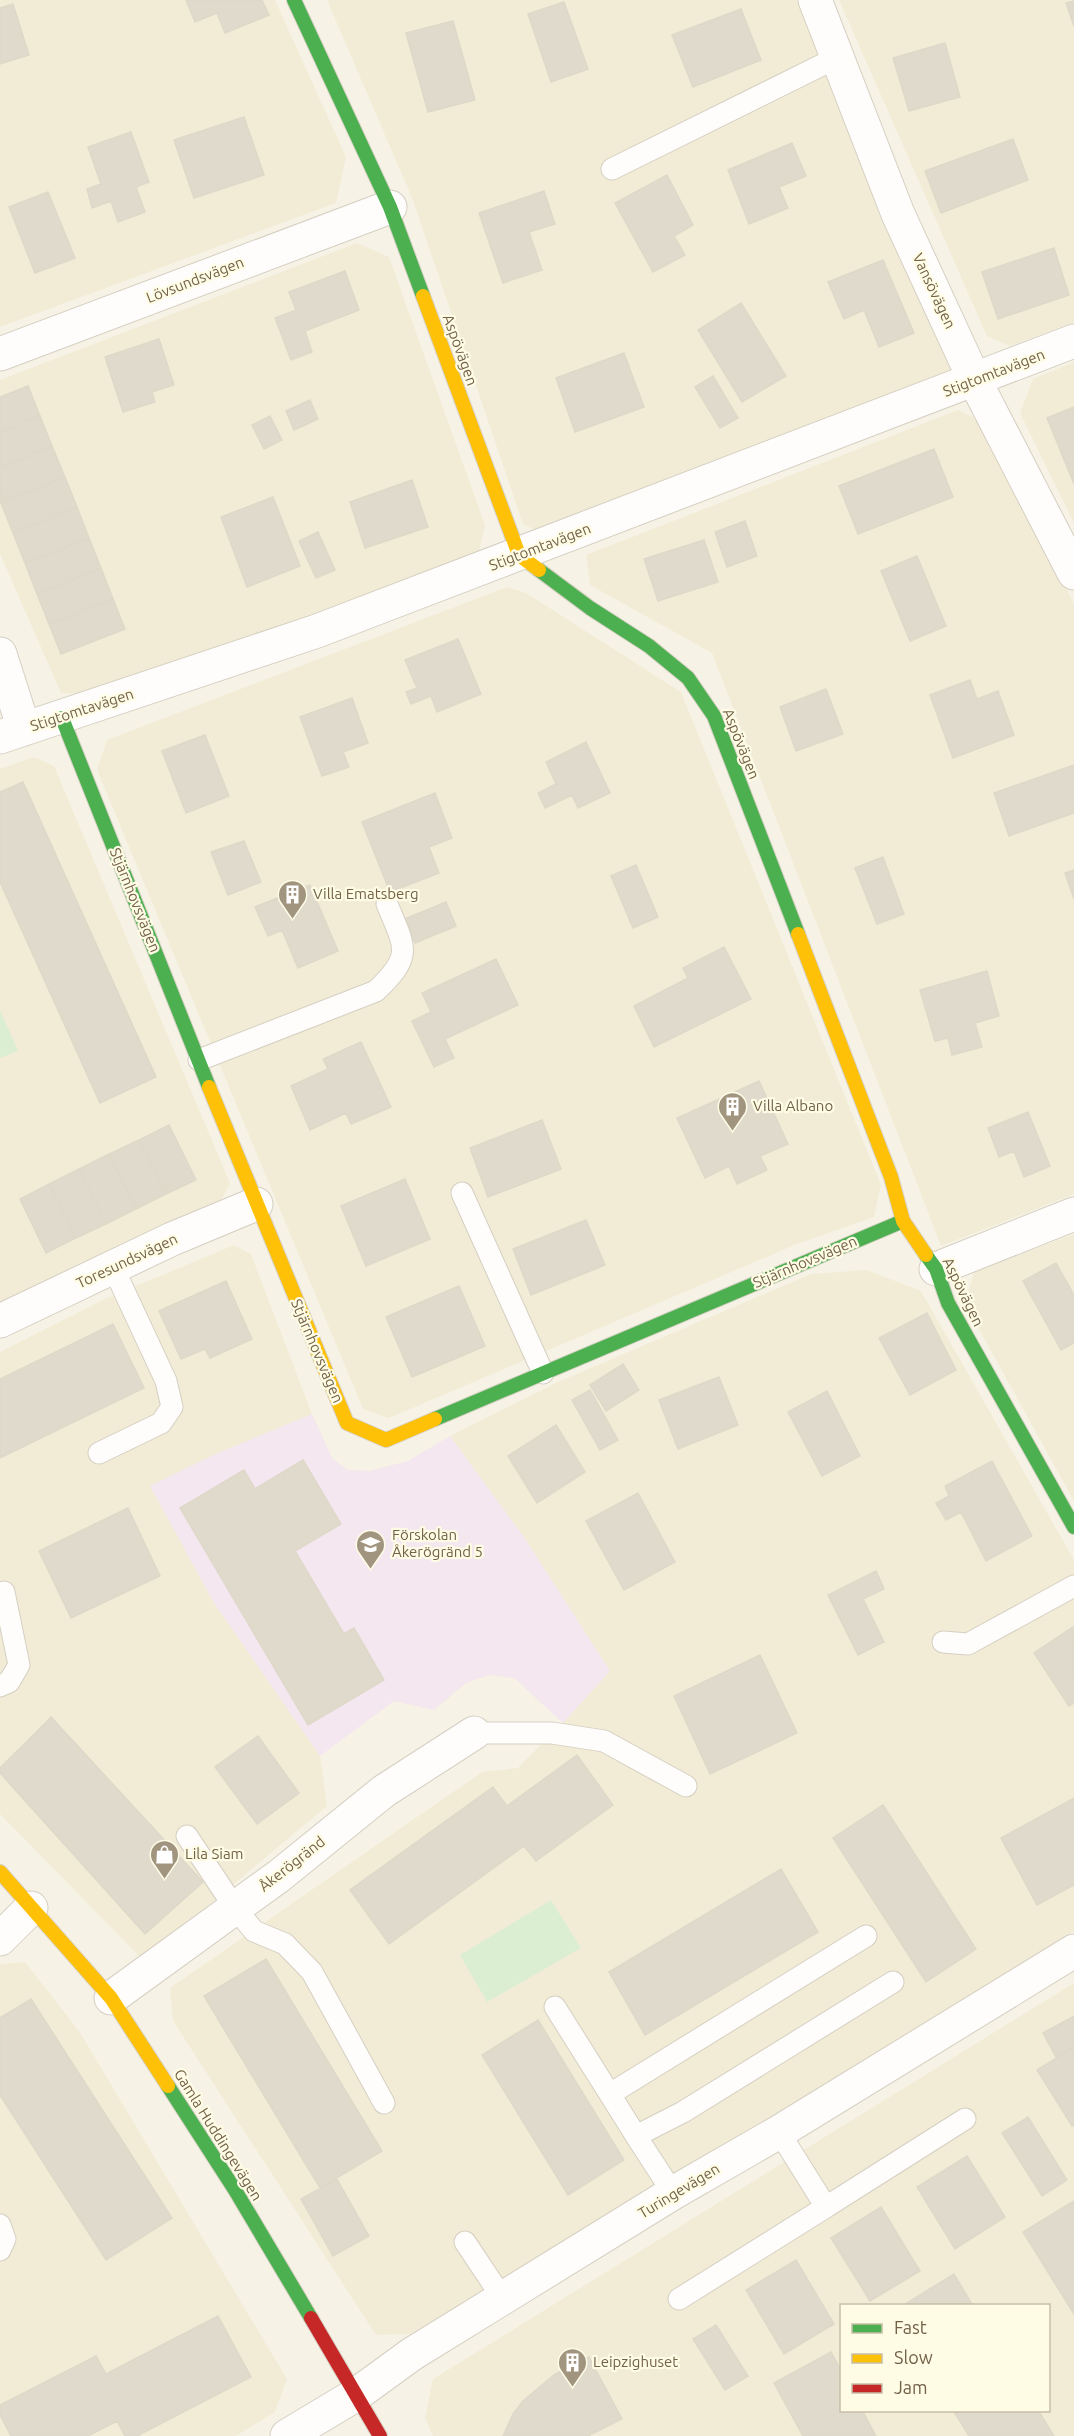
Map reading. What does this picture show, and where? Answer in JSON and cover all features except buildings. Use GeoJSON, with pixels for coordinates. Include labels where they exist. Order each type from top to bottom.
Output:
{"type":"FeatureCollection","features":[{"type":"Feature","properties":{"kind":"street","name":"Aspövägen"},"geometry":{"type":"LineString","coordinates":[[294,0],[390,207],[519,555],[590,608],[649,646],[688,678],[714,716],[891,1177],[903,1221],[936,1269],[948,1303],[1074,1527]]}},
{"type":"Feature","properties":{"kind":"street","name":"Vansövägen"},"geometry":{"type":"LineString","coordinates":[[815,0],[898,214],[975,381],[1074,573]]}},
{"type":"Feature","properties":{"kind":"street","name":"Lövsundsvägen"},"geometry":{"type":"LineString","coordinates":[[0,354],[390,207]]}},
{"type":"Feature","properties":{"kind":"street","name":"Stigtomtavägen"},"geometry":{"type":"LineString","coordinates":[[12,733],[318,631],[975,381],[1074,341]]}},
{"type":"Feature","properties":{"kind":"street"},"geometry":{"type":"LineString","coordinates":[[0,654],[12,733]]}},
{"type":"Feature","properties":{"kind":"street","name":"Stjärnhovsvägen"},"geometry":{"type":"LineString","coordinates":[[62,718],[256,1204],[347,1423],[386,1440],[903,1221]]}},
{"type":"Feature","properties":{"kind":"street","name":"Toresundsvägen"},"geometry":{"type":"LineString","coordinates":[[0,1321],[113,1267],[256,1204]]}},
{"type":"Feature","properties":{"kind":"street"},"geometry":{"type":"LineString","coordinates":[[936,1269],[1074,1214]]}},
{"type":"Feature","properties":{"kind":"street","name":"Åkerögränd"},"geometry":{"type":"LineString","coordinates":[[111,1998],[235,1908],[384,1791],[474,1733]]}},
{"type":"Feature","properties":{"kind":"street","name":"Gamla Huddingevägen"},"geometry":{"type":"LineString","coordinates":[[0,1872],[111,1998],[235,2190],[380,2436]]}},
{"type":"Feature","properties":{"kind":"street"},"geometry":{"type":"LineString","coordinates":[[0,1939],[31,1908]]}},
{"type":"Feature","properties":{"kind":"street","name":"Turingevägen"},"geometry":{"type":"LineString","coordinates":[[287,2436],[357,2394],[411,2354],[1074,1951]]}},
{"type":"Feature","properties":{"kind":"lane"},"geometry":{"type":"LineString","coordinates":[[612,169],[838,57]]}},
{"type":"Feature","properties":{"kind":"lane"},"geometry":{"type":"LineString","coordinates":[[199,1060],[376,990],[397,971],[404,946],[387,904]]}},
{"type":"Feature","properties":{"kind":"lane"},"geometry":{"type":"LineString","coordinates":[[462,1193],[543,1373]]}},
{"type":"Feature","properties":{"kind":"lane"},"geometry":{"type":"LineString","coordinates":[[99,1453],[161,1423],[172,1407],[166,1381],[113,1267]]}},
{"type":"Feature","properties":{"kind":"lane"},"geometry":{"type":"LineString","coordinates":[[944,1642],[968,1644],[1074,1586]]}},
{"type":"Feature","properties":{"kind":"lane"},"geometry":{"type":"LineString","coordinates":[[0,1686],[9,1682],[19,1665],[4,1592]]}},
{"type":"Feature","properties":{"kind":"lane"},"geometry":{"type":"LineString","coordinates":[[474,1733],[552,1733],[604,1741],[686,1786]]}},
{"type":"Feature","properties":{"kind":"lane"},"geometry":{"type":"LineString","coordinates":[[187,1836],[235,1908],[254,1931],[285,1944],[312,1972],[384,2103]]}},
{"type":"Feature","properties":{"kind":"lane"},"geometry":{"type":"LineString","coordinates":[[610,2094],[866,1936]]}},
{"type":"Feature","properties":{"kind":"lane"},"geometry":{"type":"LineString","coordinates":[[636,2136],[683,2112],[893,1982]]}},
{"type":"Feature","properties":{"kind":"lane"},"geometry":{"type":"LineString","coordinates":[[555,2007],[673,2193]]}},
{"type":"Feature","properties":{"kind":"lane"},"geometry":{"type":"LineString","coordinates":[[679,2299],[965,2119]]}},
{"type":"Feature","properties":{"kind":"lane"},"geometry":{"type":"LineString","coordinates":[[779,2132],[826,2207]]}},
{"type":"Feature","properties":{"kind":"lane"},"geometry":{"type":"LineString","coordinates":[[0,2225],[5,2239],[0,2250]]}},
{"type":"Feature","properties":{"kind":"lane"},"geometry":{"type":"LineString","coordinates":[[465,2242],[503,2299]]}},
{"type":"Feature","properties":{"kind":"shaded area"},"geometry":{"type":"Polygon","coordinates":[[[0,0],[275,0],[346,157],[336,203],[0,327],[0,0]]]}},
{"type":"Feature","properties":{"kind":"shaded area"},"geometry":{"type":"Polygon","coordinates":[[[327,0],[798,0],[817,52],[954,353],[950,372],[542,533],[523,524],[412,198],[327,0]]]}},
{"type":"Feature","properties":{"kind":"shaded area"},"geometry":{"type":"Polygon","coordinates":[[[839,0],[1074,0],[1074,322],[1010,346],[987,336],[839,0]]]}},
{"type":"Feature","properties":{"kind":"shaded area"},"geometry":{"type":"Polygon","coordinates":[[[357,243],[389,257],[485,525],[478,555],[94,694],[61,693],[0,554],[0,380],[357,243]]]}},
{"type":"Feature","properties":{"kind":"shaded area"},"geometry":{"type":"Polygon","coordinates":[[[1074,362],[1074,523],[1020,413],[1033,379],[1074,362]]]}},
{"type":"Feature","properties":{"kind":"shaded area"},"geometry":{"type":"Polygon","coordinates":[[[958,410],[984,422],[1074,604],[1074,1194],[941,1246],[712,653],[590,585],[586,555],[958,410]]]}},
{"type":"Feature","properties":{"kind":"shaded area"},"geometry":{"type":"Polygon","coordinates":[[[507,587],[526,593],[681,692],[881,1185],[874,1217],[797,1244],[389,1418],[363,1409],[97,770],[107,740],[507,587]]]}},
{"type":"Feature","properties":{"kind":"shaded area"},"geometry":{"type":"Polygon","coordinates":[[[34,757],[54,766],[230,1183],[221,1201],[0,1307],[0,769],[34,757]]]}},
{"type":"Feature","properties":{"kind":"shaded area"},"geometry":{"type":"Polygon","coordinates":[[[1074,1234],[1074,1501],[965,1304],[974,1272],[1074,1234]]]}},
{"type":"Feature","properties":{"kind":"shaded area"},"geometry":{"type":"Polygon","coordinates":[[[234,1245],[251,1254],[312,1414],[332,1458],[347,1470],[369,1471],[409,1461],[450,1436],[560,1381],[811,1274],[867,1270],[921,1291],[1074,1560],[1074,1931],[782,2116],[410,2334],[376,2335],[173,2021],[170,1988],[482,1772],[518,1768],[563,1722],[514,1678],[489,1675],[466,1683],[434,1710],[394,1701],[320,1755],[327,1806],[143,1960],[0,1814],[0,1352],[105,1299],[234,1245]]]}},
{"type":"Feature","properties":{"kind":"shaded area","name":"Förskolan Åkerögränd 5"},"geometry":{"type":"Polygon","coordinates":[[[312,1414],[332,1458],[347,1470],[370,1471],[408,1461],[450,1436],[524,1537],[610,1671],[563,1723],[514,1678],[489,1675],[466,1683],[434,1710],[394,1701],[320,1756],[214,1603],[150,1486],[211,1456],[312,1414]]]}},
{"type":"Feature","properties":{"kind":"shaded area"},"geometry":{"type":"Polygon","coordinates":[[[25,1962],[79,2031],[287,2379],[275,2412],[236,2436],[0,2436],[0,1964],[25,1962]]]}},
{"type":"Feature","properties":{"kind":"shaded area"},"geometry":{"type":"Polygon","coordinates":[[[1074,1983],[1074,2436],[433,2436],[425,2418],[433,2379],[1074,1983]]]}},
{"type":"Feature","properties":{"kind":"green space"},"geometry":{"type":"Polygon","coordinates":[[[0,1010],[18,1051],[0,1058],[0,1010]]]}},
{"type":"Feature","properties":{"kind":"green space"},"geometry":{"type":"Polygon","coordinates":[[[551,1900],[581,1948],[487,2002],[460,1955],[551,1900]]]}},
{"type":"Feature","properties":{"kind":"traffic: fast"},"geometry":{"type":"LineString","coordinates":[[294,0],[390,207],[423,296]]}},
{"type":"Feature","properties":{"kind":"traffic: fast"},"geometry":{"type":"LineString","coordinates":[[539,570],[590,608],[649,646],[688,678],[714,716],[798,934]]}},
{"type":"Feature","properties":{"kind":"traffic: fast"},"geometry":{"type":"LineString","coordinates":[[62,718],[209,1087]]}},
{"type":"Feature","properties":{"kind":"traffic: fast"},"geometry":{"type":"LineString","coordinates":[[435,1419],[903,1221]]}},
{"type":"Feature","properties":{"kind":"traffic: fast"},"geometry":{"type":"LineString","coordinates":[[926,1255],[936,1269],[948,1303],[1074,1527]]}},
{"type":"Feature","properties":{"kind":"traffic: fast"},"geometry":{"type":"LineString","coordinates":[[168,2086],[235,2190],[311,2318]]}},
{"type":"Feature","properties":{"kind":"traffic: slow"},"geometry":{"type":"LineString","coordinates":[[423,296],[519,555],[539,570]]}},
{"type":"Feature","properties":{"kind":"traffic: slow"},"geometry":{"type":"LineString","coordinates":[[798,934],[891,1177],[903,1221],[926,1255]]}},
{"type":"Feature","properties":{"kind":"traffic: slow"},"geometry":{"type":"LineString","coordinates":[[209,1087],[347,1423],[386,1440],[435,1419]]}},
{"type":"Feature","properties":{"kind":"traffic: slow"},"geometry":{"type":"LineString","coordinates":[[0,1872],[111,1998],[168,2086]]}},
{"type":"Feature","properties":{"kind":"traffic: jam"},"geometry":{"type":"LineString","coordinates":[[311,2318],[380,2436]]}},
{"type":"Feature","properties":{"kind":"place","name":"Villa Ematsberg"},"geometry":{"type":"Point","coordinates":[292,920]}},
{"type":"Feature","properties":{"kind":"place","name":"Villa Albano"},"geometry":{"type":"Point","coordinates":[732,1132]}},
{"type":"Feature","properties":{"kind":"place","name":"Förskolan Åkerögränd 5"},"geometry":{"type":"Point","coordinates":[371,1570]}},
{"type":"Feature","properties":{"kind":"place","name":"Lila Siam"},"geometry":{"type":"Point","coordinates":[164,1880]}},
{"type":"Feature","properties":{"kind":"place","name":"Leipzighuset"},"geometry":{"type":"Point","coordinates":[572,2388]}}]}
